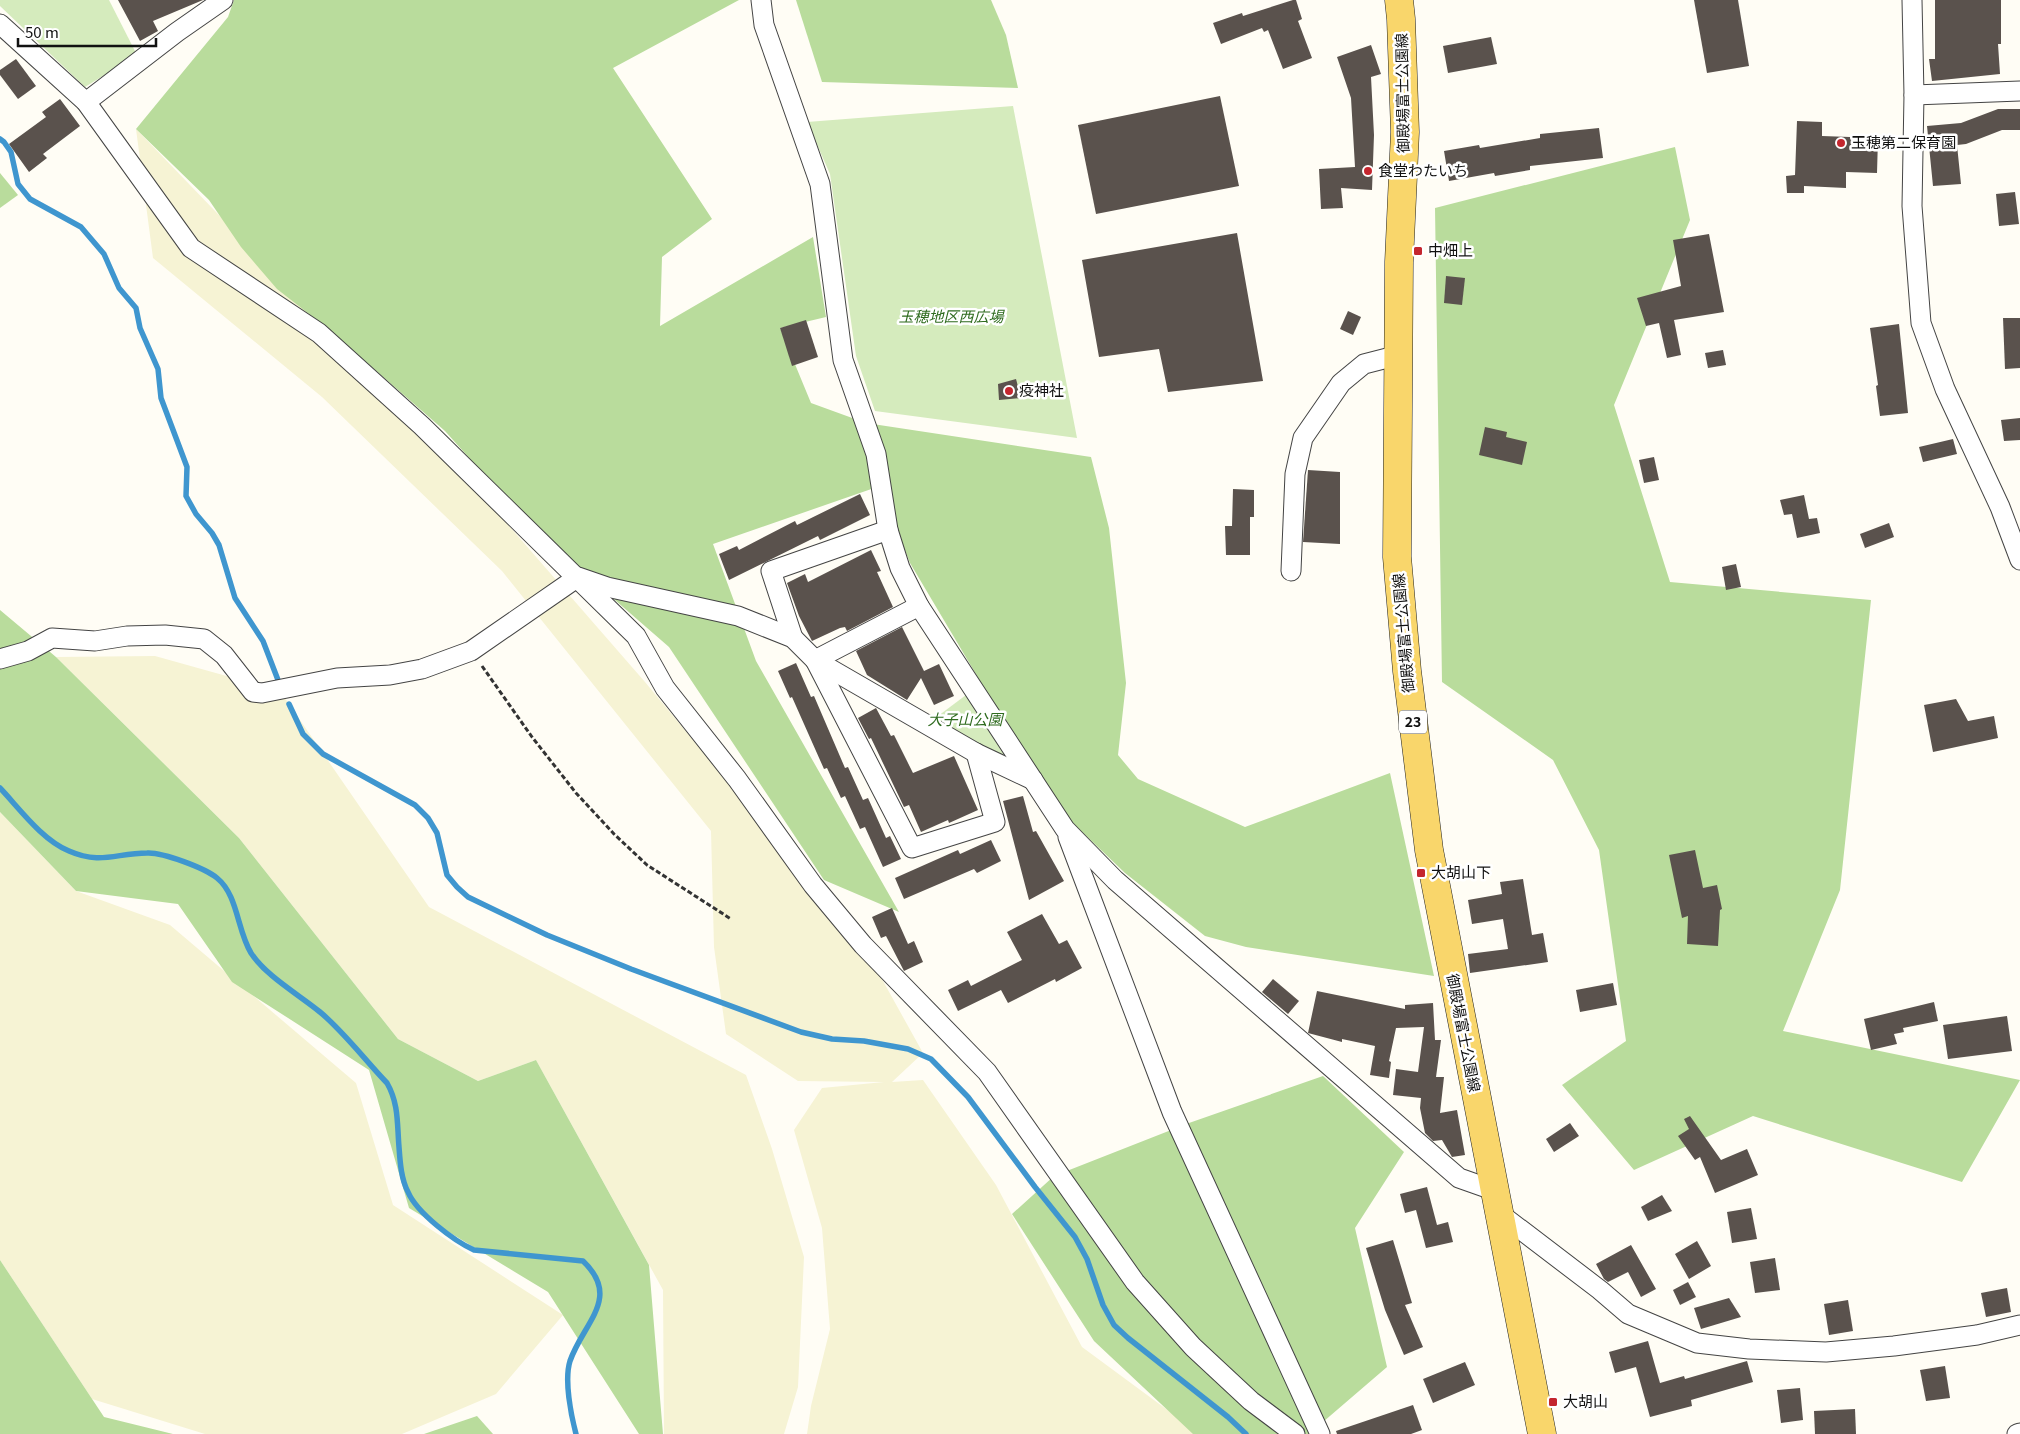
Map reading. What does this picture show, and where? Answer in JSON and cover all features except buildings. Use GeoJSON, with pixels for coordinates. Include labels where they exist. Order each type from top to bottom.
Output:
{"type":"FeatureCollection","features":[{"type":"Feature","properties":{"kind":"main road","name":"御殿場富士公園線"},"geometry":{"type":"LineString","coordinates":[[1399,0],[1402,19],[1405,132],[1399,262],[1397,557],[1407,671],[1429,850],[1542,1434]]}},
{"type":"Feature","properties":{"kind":"street"},"geometry":{"type":"LineString","coordinates":[[86,102],[177,32],[223,0]]}},
{"type":"Feature","properties":{"kind":"street"},"geometry":{"type":"LineString","coordinates":[[761,0],[764,25],[820,184],[843,360],[876,454],[888,530],[900,568],[919,606],[1065,829],[1115,880],[1460,1178],[1496,1201],[1628,1314],[1697,1343],[1826,1352],[1894,1346],[1977,1334],[2020,1325]]}},
{"type":"Feature","properties":{"kind":"street"},"geometry":{"type":"LineString","coordinates":[[1912,0],[1914,95],[1912,206],[1921,323],[1945,389],[2000,507],[2020,560]]}},
{"type":"Feature","properties":{"kind":"street"},"geometry":{"type":"LineString","coordinates":[[0,24],[86,102],[191,248],[320,332],[422,426],[636,636],[666,688],[737,779],[813,885],[863,945],[988,1072],[1135,1282],[1193,1347],[1252,1401],[1295,1434]]}},
{"type":"Feature","properties":{"kind":"street"},"geometry":{"type":"LineString","coordinates":[[1914,95],[2020,91]]}},
{"type":"Feature","properties":{"kind":"street"},"geometry":{"type":"LineString","coordinates":[[1291,571],[1295,474],[1303,438],[1341,383],[1364,364],[1399,355]]}},
{"type":"Feature","properties":{"kind":"street"},"geometry":{"type":"LineString","coordinates":[[793,638],[771,571],[888,530]]}},
{"type":"Feature","properties":{"kind":"street"},"geometry":{"type":"LineString","coordinates":[[578,577],[607,587],[738,616],[793,638],[815,660],[976,753],[1033,780]]}},
{"type":"Feature","properties":{"kind":"street"},"geometry":{"type":"LineString","coordinates":[[0,659],[28,651],[52,638],[95,641],[127,636],[165,635],[204,639],[224,655],[253,692],[262,693],[337,678],[390,675],[422,669],[471,651],[578,577]]}},
{"type":"Feature","properties":{"kind":"street"},"geometry":{"type":"LineString","coordinates":[[815,660],[919,606]]}},
{"type":"Feature","properties":{"kind":"street"},"geometry":{"type":"LineString","coordinates":[[815,660],[912,848],[996,822],[976,753]]}},
{"type":"Feature","properties":{"kind":"street"},"geometry":{"type":"LineString","coordinates":[[1065,829],[1172,1112],[1320,1434]]}},
{"type":"Feature","properties":{"kind":"path"},"geometry":{"type":"LineString","coordinates":[[471,651],[532,737],[576,793],[614,834],[647,865],[731,919]]}},
{"type":"Feature","properties":{"kind":"shaded area"},"geometry":{"type":"Polygon","coordinates":[[[136,129],[422,426],[645,682],[863,945],[923,1053],[892,1082],[923,1080],[996,1185],[1082,1347],[1200,1434],[807,1434],[811,1406],[830,1329],[822,1228],[794,1130],[822,1088],[884,1082],[798,1081],[726,1034],[714,947],[711,831],[502,571],[322,397],[153,258],[136,129]]]}},
{"type":"Feature","properties":{"kind":"shaded area"},"geometry":{"type":"Polygon","coordinates":[[[155,656],[280,691],[429,907],[746,1075],[772,1149],[804,1257],[798,1387],[784,1434],[664,1434],[663,1290],[536,1060],[478,1081],[398,1039],[239,838],[56,657],[155,656]]]}},
{"type":"Feature","properties":{"kind":"shaded area"},"geometry":{"type":"Polygon","coordinates":[[[0,812],[76,891],[170,925],[356,1083],[393,1205],[563,1315],[496,1394],[402,1434],[205,1434],[92,1399],[0,1260],[0,812]]]}},
{"type":"Feature","properties":{"kind":"green space"},"geometry":{"type":"Polygon","coordinates":[[[0,0],[109,0],[137,55],[85,87],[0,6],[0,0]]]}},
{"type":"Feature","properties":{"kind":"green space"},"geometry":{"type":"Polygon","coordinates":[[[234,0],[739,0],[613,68],[712,219],[662,257],[660,326],[813,237],[826,317],[780,328],[811,403],[866,423],[1091,457],[1109,528],[1126,683],[1118,755],[1138,779],[1245,827],[1390,773],[1434,976],[1246,947],[1205,936],[1125,873],[1053,804],[910,563],[880,486],[713,544],[756,661],[899,912],[824,880],[669,647],[531,527],[445,431],[327,328],[277,289],[241,247],[209,200],[136,129],[228,17],[234,0]]]}},
{"type":"Feature","properties":{"kind":"green space"},"geometry":{"type":"Polygon","coordinates":[[[796,0],[991,0],[1006,35],[1018,88],[822,82],[796,0]]]}},
{"type":"Feature","properties":{"kind":"green space","name":"玉穂地区西広場"},"geometry":{"type":"Polygon","coordinates":[[[1013,106],[1077,438],[875,411],[856,356],[830,174],[807,122],[1013,106]]]}},
{"type":"Feature","properties":{"kind":"green space"},"geometry":{"type":"Polygon","coordinates":[[[1675,147],[1690,220],[1614,405],[1670,582],[1871,600],[1840,890],[1783,1031],[2020,1080],[1962,1182],[1753,1116],[1634,1170],[1562,1085],[1626,1041],[1599,850],[1553,760],[1442,682],[1435,208],[1675,147]]]}},
{"type":"Feature","properties":{"kind":"green space"},"geometry":{"type":"Polygon","coordinates":[[[0,173],[18,195],[0,208],[0,173]]]}},
{"type":"Feature","properties":{"kind":"green space"},"geometry":{"type":"Polygon","coordinates":[[[0,610],[56,657],[239,838],[398,1039],[478,1081],[536,1060],[649,1265],[663,1434],[639,1434],[548,1292],[409,1208],[369,1070],[232,982],[178,904],[76,891],[0,812],[0,610]]]}},
{"type":"Feature","properties":{"kind":"green space","name":"大子山公園"},"geometry":{"type":"Polygon","coordinates":[[[970,692],[1023,771],[930,722],[970,692]]]}},
{"type":"Feature","properties":{"kind":"green space"},"geometry":{"type":"Polygon","coordinates":[[[1323,1076],[1404,1152],[1355,1228],[1387,1367],[1309,1434],[1193,1434],[1094,1341],[1012,1214],[1054,1176],[1189,1123],[1323,1076]]]}},
{"type":"Feature","properties":{"kind":"green space"},"geometry":{"type":"Polygon","coordinates":[[[0,1260],[104,1417],[173,1434],[0,1434],[0,1260]]]}},
{"type":"Feature","properties":{"kind":"green space"},"geometry":{"type":"Polygon","coordinates":[[[477,1416],[493,1434],[424,1434],[477,1416]]]}},
{"type":"Feature","properties":{"kind":"waterway"},"geometry":{"type":"LineString","coordinates":[[0,139],[11,152],[18,184],[30,199],[81,227],[104,254],[119,288],[136,308],[140,328],[158,369],[161,398],[187,467],[186,496],[196,514],[212,533],[219,545],[235,598],[263,641],[278,680]]}},
{"type":"Feature","properties":{"kind":"waterway"},"geometry":{"type":"LineString","coordinates":[[289,704],[303,734],[323,754],[415,805],[428,818],[437,833],[447,875],[468,897],[547,935],[631,969],[801,1032],[832,1039],[864,1041],[908,1049],[931,1059],[968,1097],[1075,1237],[1087,1259],[1103,1305],[1114,1325],[1228,1417],[1246,1434]]}},
{"type":"Feature","properties":{"kind":"waterway"},"geometry":{"type":"LineString","coordinates":[[0,788],[40,832],[69,851],[100,858],[136,853],[154,853],[183,861],[217,878],[229,894],[246,944],[257,961],[274,977],[329,1020],[387,1083],[396,1106],[400,1164],[404,1181],[408,1192],[419,1209],[447,1233],[474,1250],[583,1261],[594,1274],[599,1287],[599,1299],[596,1311],[576,1347],[568,1369],[569,1398],[576,1434]]}},
{"type":"Feature","properties":{"kind":"place","name":"玉穂第二保育園"},"geometry":{"type":"Point","coordinates":[1841,143]}},
{"type":"Feature","properties":{"kind":"place","name":"食堂わたいち"},"geometry":{"type":"Point","coordinates":[1368,171]}},
{"type":"Feature","properties":{"kind":"place","name":"中畑上"},"geometry":{"type":"Point","coordinates":[1418,251]}},
{"type":"Feature","properties":{"kind":"place","name":"疫神社"},"geometry":{"type":"Point","coordinates":[1009,391]}},
{"type":"Feature","properties":{"kind":"place","name":"大胡山下"},"geometry":{"type":"Point","coordinates":[1421,873]}},
{"type":"Feature","properties":{"kind":"place","name":"大胡山"},"geometry":{"type":"Point","coordinates":[1553,1402]}}]}
